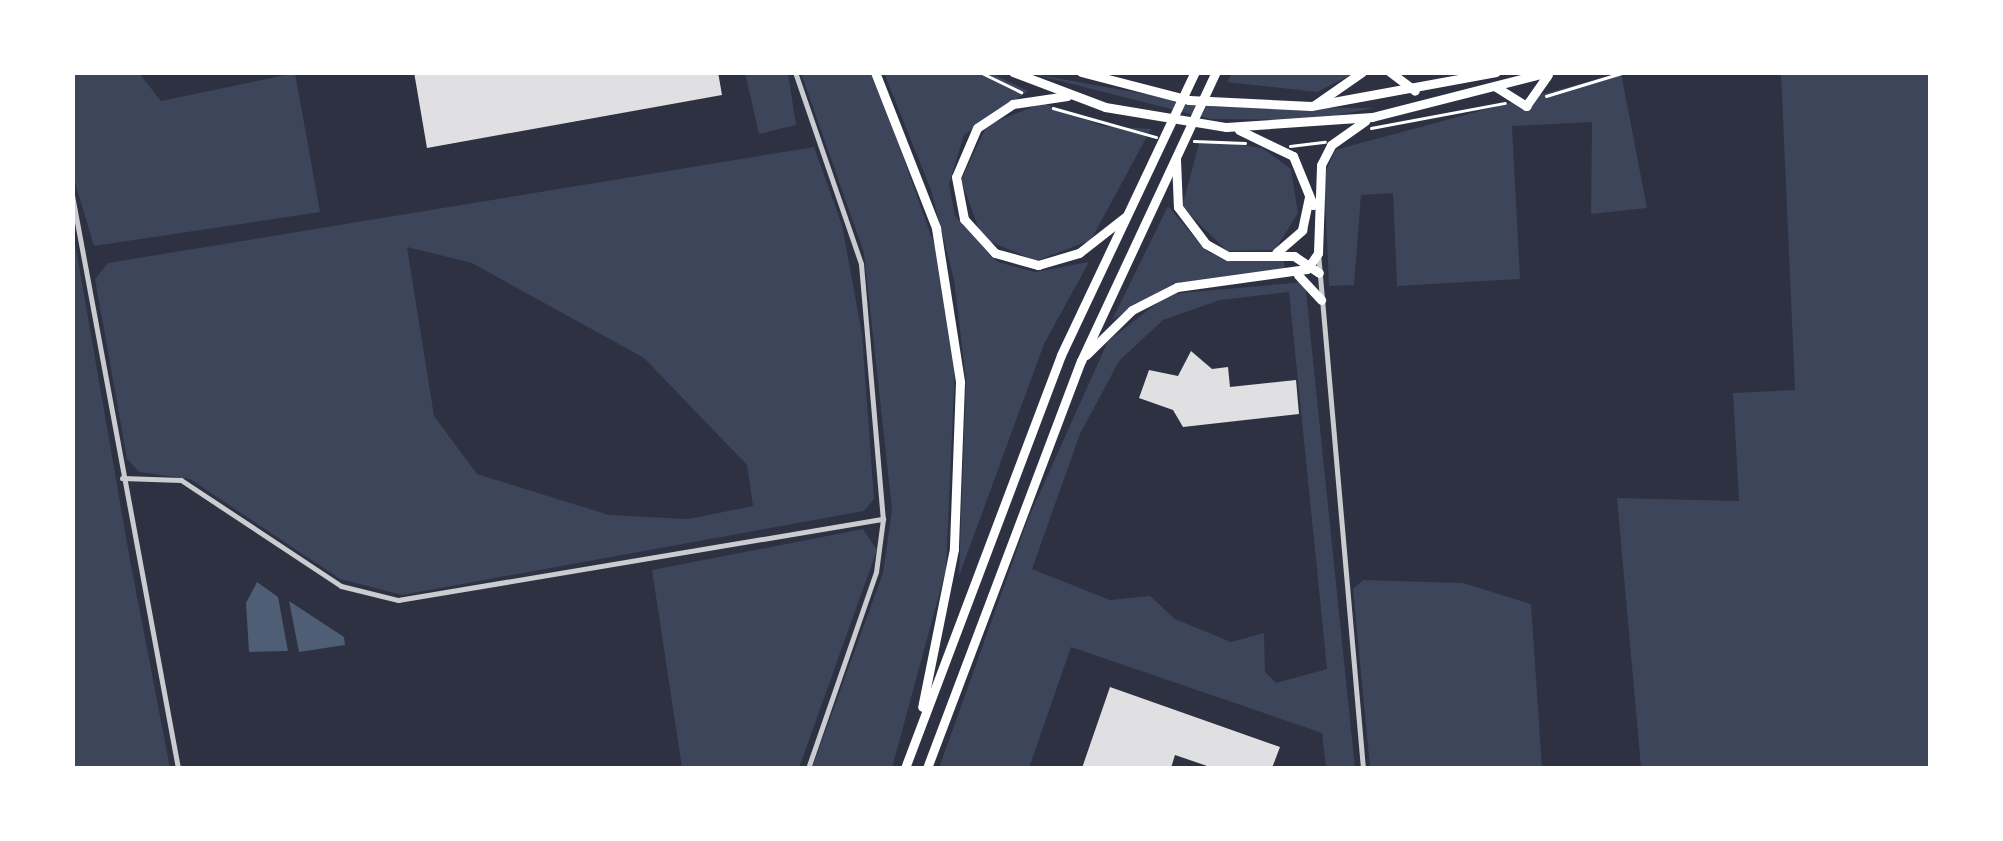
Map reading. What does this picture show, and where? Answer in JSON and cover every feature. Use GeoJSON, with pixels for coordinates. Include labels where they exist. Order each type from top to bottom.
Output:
{"type":"FeatureCollection","features":[{"type":"Feature","properties":{"kind":"highway"},"geometry":{"type":"LineString","coordinates":[[875,72],[936,228],[960,382],[954,549],[912,749]]}},
{"type":"Feature","properties":{"kind":"highway"},"geometry":{"type":"LineString","coordinates":[[1013,72],[1068,96],[1226,127],[1282,150],[1309,194],[1315,212],[1318,253],[1311,264],[1289,275]]}},
{"type":"Feature","properties":{"kind":"highway"},"geometry":{"type":"LineString","coordinates":[[1081,72],[1189,100],[1311,106],[1418,92],[1496,72]]}},
{"type":"Feature","properties":{"kind":"highway"},"geometry":{"type":"LineString","coordinates":[[906,768],[1023,447],[1194,72]]}},
{"type":"Feature","properties":{"kind":"highway"},"geometry":{"type":"LineString","coordinates":[[927,768],[1081,361],[1216,72]]}},
{"type":"Feature","properties":{"kind":"highway"},"geometry":{"type":"LineString","coordinates":[[1311,106],[1362,72]]}},
{"type":"Feature","properties":{"kind":"highway"},"geometry":{"type":"LineString","coordinates":[[1390,72],[1418,92]]}},
{"type":"Feature","properties":{"kind":"highway"},"geometry":{"type":"LineString","coordinates":[[1226,127],[1372,117],[1550,72]]}},
{"type":"Feature","properties":{"kind":"highway"},"geometry":{"type":"LineString","coordinates":[[1494,86],[1526,106],[1550,72]]}},
{"type":"Feature","properties":{"kind":"highway"},"geometry":{"type":"LineString","coordinates":[[1068,96],[1026,100],[985,119],[960,156],[957,198],[977,238],[1007,258],[1048,264],[1079,253],[1127,215]]}},
{"type":"Feature","properties":{"kind":"highway"},"geometry":{"type":"LineString","coordinates":[[1315,212],[1333,146],[1372,117]]}},
{"type":"Feature","properties":{"kind":"highway"},"geometry":{"type":"LineString","coordinates":[[1176,157],[1178,207],[1193,234],[1228,256],[1274,254],[1311,264],[1320,273]]}},
{"type":"Feature","properties":{"kind":"highway"},"geometry":{"type":"LineString","coordinates":[[1274,254],[1302,230],[1309,194]]}},
{"type":"Feature","properties":{"kind":"highway"},"geometry":{"type":"LineString","coordinates":[[1081,361],[1132,310],[1177,286],[1289,275],[1310,279],[1322,300]]}},
{"type":"Feature","properties":{"kind":"street"},"geometry":{"type":"LineString","coordinates":[[796,72],[819,128],[866,295],[884,519],[876,572],[808,768]]}},
{"type":"Feature","properties":{"kind":"street"},"geometry":{"type":"LineString","coordinates":[[72,195],[178,768]]}},
{"type":"Feature","properties":{"kind":"street"},"geometry":{"type":"LineString","coordinates":[[1318,253],[1362,768]]}},
{"type":"Feature","properties":{"kind":"street"},"geometry":{"type":"LineString","coordinates":[[122,478],[181,480],[340,586],[398,600],[884,519]]}},
{"type":"Feature","properties":{"kind":"path"},"geometry":{"type":"LineString","coordinates":[[980,72],[1026,100],[1032,110],[1171,138]]}},
{"type":"Feature","properties":{"kind":"path"},"geometry":{"type":"LineString","coordinates":[[1357,134],[1498,102],[1526,106],[1625,72]]}},
{"type":"Feature","properties":{"kind":"path"},"geometry":{"type":"LineString","coordinates":[[1187,140],[1253,144]]}},
{"type":"Feature","properties":{"kind":"path"},"geometry":{"type":"LineString","coordinates":[[1282,150],[1333,146]]}},
{"type":"Feature","properties":{"kind":"shaded area"},"geometry":{"type":"Polygon","coordinates":[[[72,73],[139,73],[161,101],[295,73],[320,212],[94,246],[73,176],[72,73]]]}},
{"type":"Feature","properties":{"kind":"shaded area"},"geometry":{"type":"Polygon","coordinates":[[[745,73],[788,73],[796,125],[759,134],[745,73]]]}},
{"type":"Feature","properties":{"kind":"shaded area"},"geometry":{"type":"Polygon","coordinates":[[[801,73],[871,73],[877,84],[937,252],[955,367],[946,569],[892,768],[812,768],[883,573],[892,510],[864,253],[801,73]]]}},
{"type":"Feature","properties":{"kind":"shaded area"},"geometry":{"type":"Polygon","coordinates":[[[884,73],[991,73],[1028,91],[964,135],[949,184],[955,216],[998,262],[1035,272],[1089,262],[1044,344],[959,576],[966,380],[954,280],[931,190],[884,73]]]}},
{"type":"Feature","properties":{"kind":"shaded area"},"geometry":{"type":"Polygon","coordinates":[[[1029,73],[1216,107],[1374,108],[1313,120],[1210,119],[1029,73]]]}},
{"type":"Feature","properties":{"kind":"shaded area"},"geometry":{"type":"Polygon","coordinates":[[[1232,73],[1355,73],[1317,92],[1227,82],[1232,73]]]}},
{"type":"Feature","properties":{"kind":"shaded area"},"geometry":{"type":"Polygon","coordinates":[[[1621,73],[1647,208],[1591,214],[1592,122],[1512,126],[1520,279],[1397,286],[1393,193],[1361,195],[1354,285],[1329,286],[1324,176],[1335,150],[1621,73]]]}},
{"type":"Feature","properties":{"kind":"shaded area"},"geometry":{"type":"Polygon","coordinates":[[[1781,73],[1930,73],[1930,768],[1641,768],[1617,498],[1739,501],[1733,393],[1795,390],[1781,73]]]}},
{"type":"Feature","properties":{"kind":"shaded area"},"geometry":{"type":"Polygon","coordinates":[[[1043,103],[1103,126],[1151,129],[1091,240],[1036,261],[982,238],[961,180],[987,125],[1043,103]]]}},
{"type":"Feature","properties":{"kind":"shaded area"},"geometry":{"type":"Polygon","coordinates":[[[1199,143],[1262,148],[1291,169],[1298,213],[1275,250],[1227,251],[1182,207],[1199,143]]]}},
{"type":"Feature","properties":{"kind":"shaded area"},"geometry":{"type":"Polygon","coordinates":[[[814,147],[842,225],[862,334],[874,499],[864,511],[402,595],[340,579],[190,479],[139,472],[127,459],[95,279],[108,263],[814,147]],[[407,247],[434,416],[477,474],[609,515],[688,519],[753,506],[747,465],[644,358],[472,263],[407,247]]]}},
{"type":"Feature","properties":{"kind":"shaded area"},"geometry":{"type":"Polygon","coordinates":[[[1168,206],[1206,251],[1231,261],[1284,260],[1285,272],[1174,283],[1112,320],[1168,206]]]}},
{"type":"Feature","properties":{"kind":"shaded area"},"geometry":{"type":"Polygon","coordinates":[[[73,231],[130,560],[170,768],[73,768],[73,231]]]}},
{"type":"Feature","properties":{"kind":"shaded area"},"geometry":{"type":"Polygon","coordinates":[[[1305,282],[1355,768],[1326,768],[1322,733],[1071,647],[1029,768],[939,768],[1028,519],[1108,341],[1169,294],[1305,282]],[[1289,292],[1220,300],[1163,320],[1119,361],[1080,434],[1032,569],[1110,600],[1150,596],[1175,619],[1231,642],[1264,633],[1265,672],[1276,683],[1327,669],[1289,292]]]}},
{"type":"Feature","properties":{"kind":"shaded area"},"geometry":{"type":"Polygon","coordinates":[[[863,529],[877,550],[799,768],[682,768],[652,570],[863,529]]]}},
{"type":"Feature","properties":{"kind":"shaded area"},"geometry":{"type":"Polygon","coordinates":[[[1363,580],[1463,583],[1531,604],[1542,768],[1370,768],[1353,589],[1363,580]]]}},
{"type":"Feature","properties":{"kind":"shaded area"},"geometry":{"type":"Polygon","coordinates":[[[257,582],[278,597],[288,651],[249,652],[246,603],[257,582]]]}},
{"type":"Feature","properties":{"kind":"shaded area"},"geometry":{"type":"Polygon","coordinates":[[[289,601],[344,637],[345,645],[299,652],[289,601]]]}},
{"type":"Feature","properties":{"kind":"building"},"geometry":{"type":"Polygon","coordinates":[[[414,72],[718,72],[722,95],[427,148],[414,72]]]}},
{"type":"Feature","properties":{"kind":"building"},"geometry":{"type":"Polygon","coordinates":[[[1191,351],[1212,369],[1228,367],[1230,387],[1296,380],[1299,414],[1183,427],[1173,410],[1139,398],[1149,370],[1178,376],[1191,351]]]}},
{"type":"Feature","properties":{"kind":"building"},"geometry":{"type":"Polygon","coordinates":[[[1110,687],[1280,747],[1272,768],[1213,768],[1175,755],[1171,768],[1082,768],[1110,687]]]}}]}
